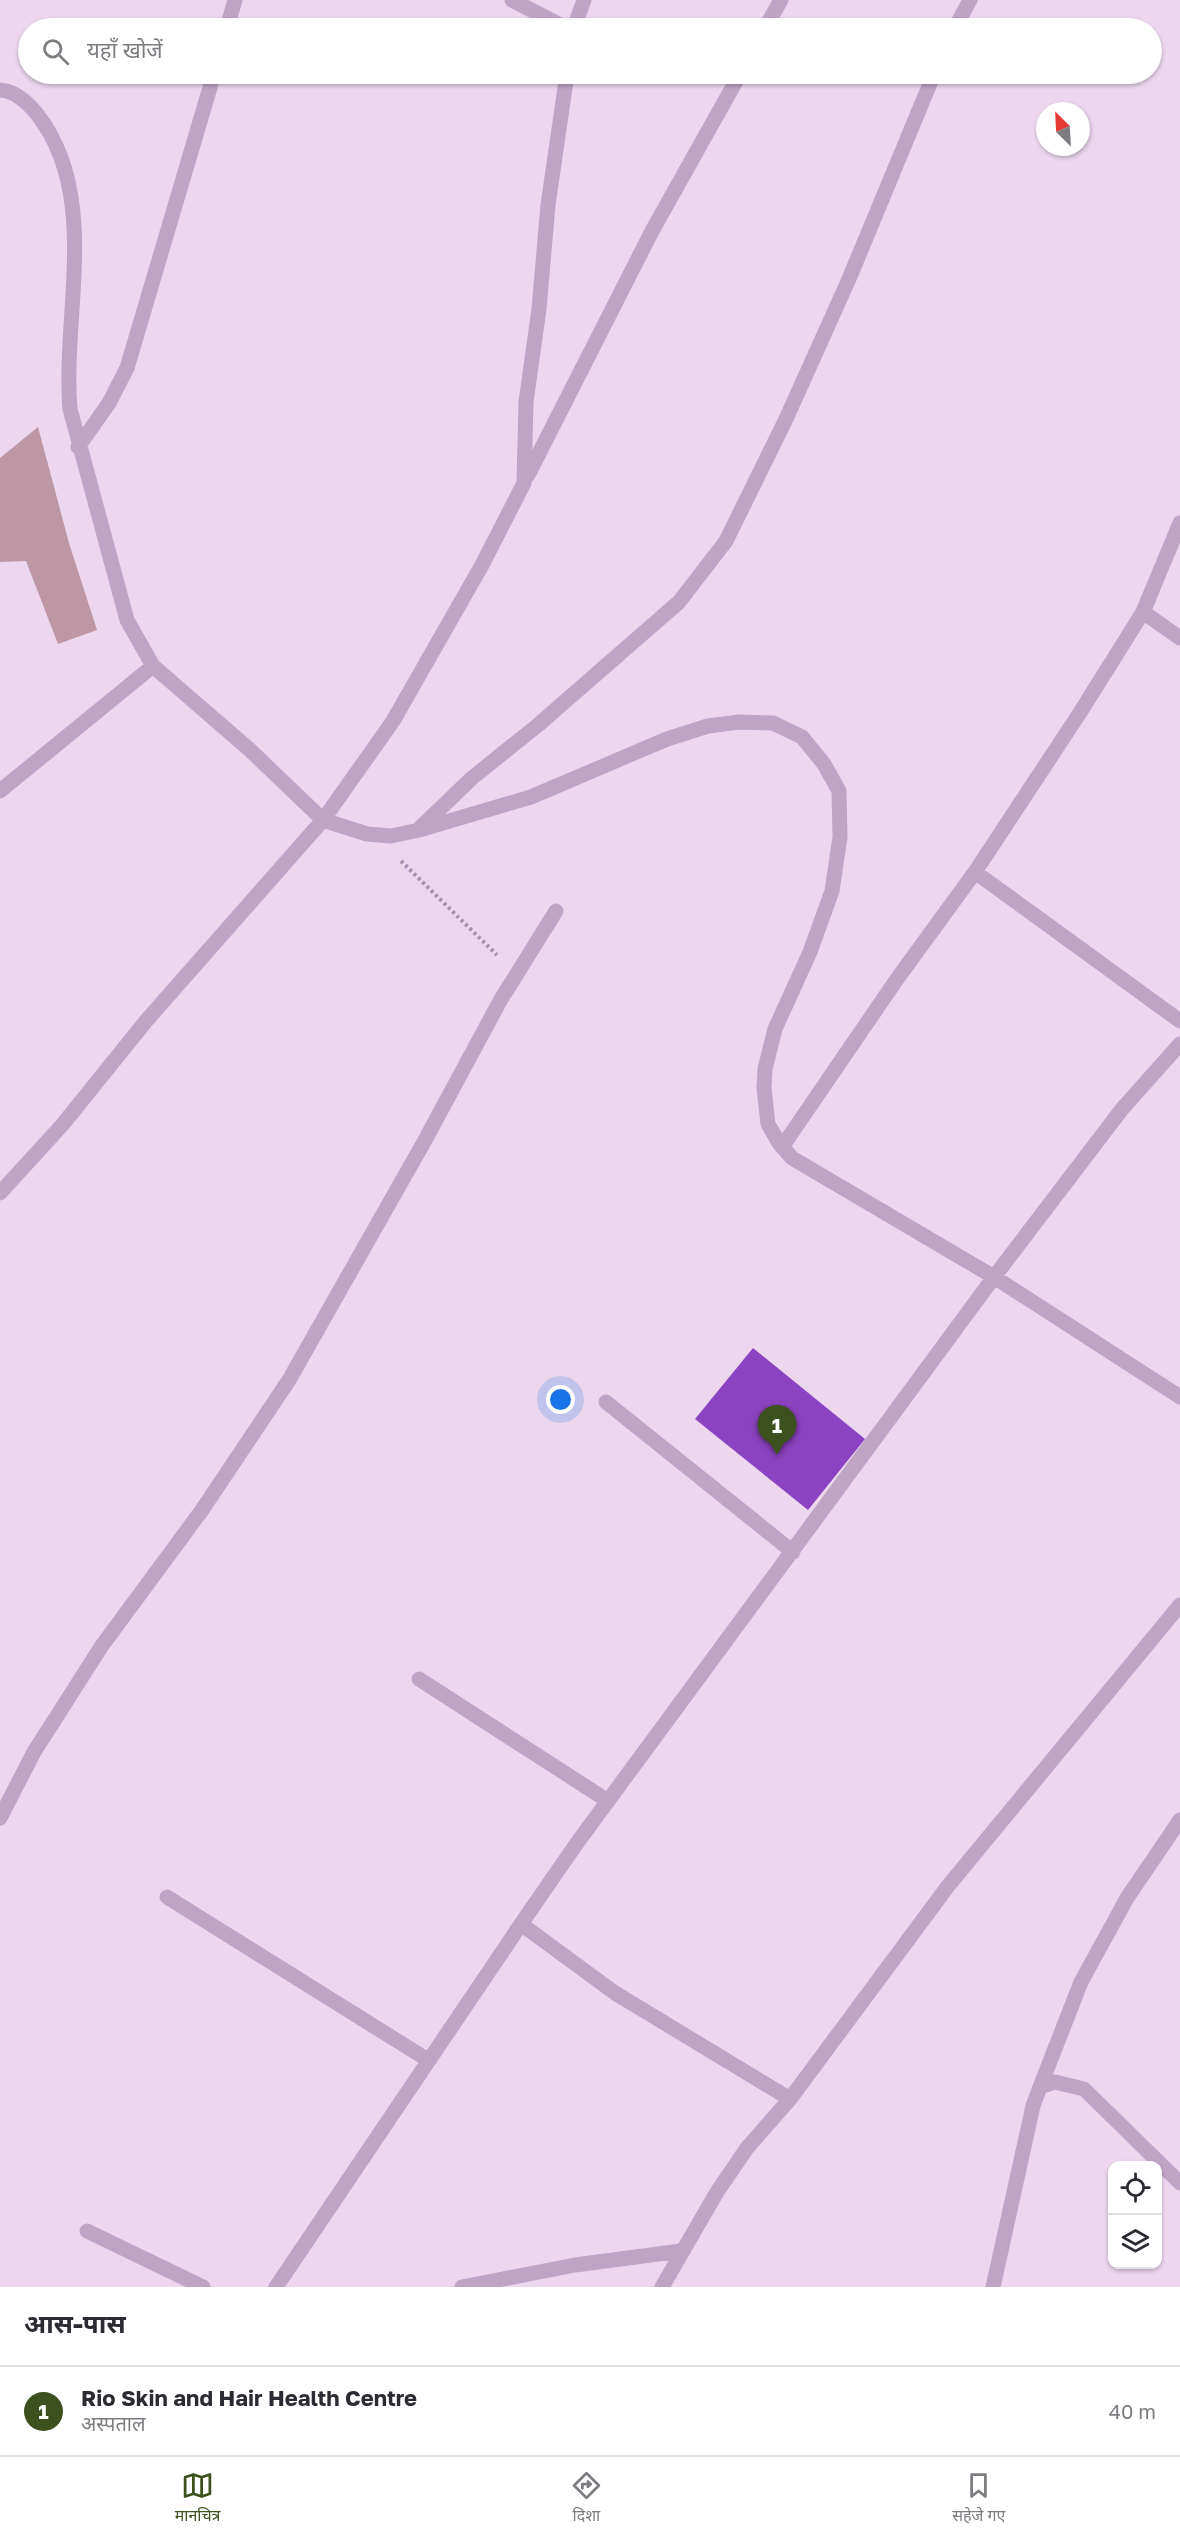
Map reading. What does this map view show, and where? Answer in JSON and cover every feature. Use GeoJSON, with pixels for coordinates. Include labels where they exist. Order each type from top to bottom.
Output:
{"type":"FeatureCollection","features":[{"type":"Feature","properties":{"kind":"street"},"geometry":{"type":"LineString","coordinates":[[230,18],[235,0]]}},
{"type":"Feature","properties":{"kind":"street"},"geometry":{"type":"LineString","coordinates":[[512,0],[547,18]]}},
{"type":"Feature","properties":{"kind":"street"},"geometry":{"type":"LineString","coordinates":[[578,18],[584,0]]}},
{"type":"Feature","properties":{"kind":"street"},"geometry":{"type":"LineString","coordinates":[[771,18],[781,0]]}},
{"type":"Feature","properties":{"kind":"street"},"geometry":{"type":"LineString","coordinates":[[960,18],[970,0]]}},
{"type":"Feature","properties":{"kind":"street"},"geometry":{"type":"LineString","coordinates":[[78,447],[109,403],[127,368],[211,84]]}},
{"type":"Feature","properties":{"kind":"street"},"geometry":{"type":"LineString","coordinates":[[524,483],[526,402],[539,309],[548,205],[566,84]]}},
{"type":"Feature","properties":{"kind":"street"},"geometry":{"type":"LineString","coordinates":[[1,1191],[63,1124],[146,1022],[323,820],[393,721],[482,565],[652,231],[734,84]]}},
{"type":"Feature","properties":{"kind":"street"},"geometry":{"type":"LineString","coordinates":[[419,830],[472,778],[538,725],[679,602],[720,550],[786,419],[871,228],[930,84]]}},
{"type":"Feature","properties":{"kind":"street"},"geometry":{"type":"LineString","coordinates":[[0,90],[9,91],[28,104],[44,123],[62,158],[72,193],[74,251],[67,378],[70,409],[78,447],[127,620],[153,666],[250,750],[323,820],[366,834],[391,836],[419,830],[531,797],[667,740],[708,726],[739,722],[772,723],[802,737],[824,764],[839,791],[840,837],[832,891],[810,952],[775,1029],[765,1069],[766,1117],[772,1134],[792,1158],[994,1277],[1180,1397]]}},
{"type":"Feature","properties":{"kind":"street"},"geometry":{"type":"LineString","coordinates":[[782,1147],[897,979],[975,872],[1143,612],[1180,523]]}},
{"type":"Feature","properties":{"kind":"street"},"geometry":{"type":"LineString","coordinates":[[1143,612],[1180,638]]}},
{"type":"Feature","properties":{"kind":"street"},"geometry":{"type":"LineString","coordinates":[[0,791],[153,666]]}},
{"type":"Feature","properties":{"kind":"street"},"geometry":{"type":"LineString","coordinates":[[975,872],[1180,1021]]}},
{"type":"Feature","properties":{"kind":"street"},"geometry":{"type":"LineString","coordinates":[[0,1818],[34,1752],[101,1647],[202,1510],[289,1380],[516,975],[556,911]]}},
{"type":"Feature","properties":{"kind":"street"},"geometry":{"type":"LineString","coordinates":[[276,2287],[428,2060],[608,1801],[994,1277],[1122,1109],[1180,1044]]}},
{"type":"Feature","properties":{"kind":"street"},"geometry":{"type":"LineString","coordinates":[[606,1402],[792,1552]]}},
{"type":"Feature","properties":{"kind":"street"},"geometry":{"type":"LineString","coordinates":[[662,2287],[681,2251],[747,2148],[789,2099],[948,1886],[1180,1605]]}},
{"type":"Feature","properties":{"kind":"street"},"geometry":{"type":"LineString","coordinates":[[419,1679],[608,1801]]}},
{"type":"Feature","properties":{"kind":"street"},"geometry":{"type":"LineString","coordinates":[[993,2287],[1033,2106],[1081,1982],[1127,1898],[1180,1820]]}},
{"type":"Feature","properties":{"kind":"street"},"geometry":{"type":"LineString","coordinates":[[167,1897],[428,2060]]}},
{"type":"Feature","properties":{"kind":"street"},"geometry":{"type":"LineString","coordinates":[[521,1924],[615,1993],[789,2099]]}},
{"type":"Feature","properties":{"kind":"street"},"geometry":{"type":"LineString","coordinates":[[1040,2087],[1054,2082],[1084,2089],[1180,2183]]}},
{"type":"Feature","properties":{"kind":"street"},"geometry":{"type":"LineString","coordinates":[[87,2231],[202,2287]]}},
{"type":"Feature","properties":{"kind":"street"},"geometry":{"type":"LineString","coordinates":[[462,2287],[574,2265],[681,2251]]}},
{"type":"Feature","properties":{"kind":"path"},"geometry":{"type":"LineString","coordinates":[[391,836],[397,857],[516,975]]}},
{"type":"Feature","properties":{"kind":"shaded area"},"geometry":{"type":"Polygon","coordinates":[[[38,427],[69,543],[97,630],[58,644],[26,561],[0,562],[0,458],[38,427]]]}},
{"type":"Feature","properties":{"kind":"building"},"geometry":{"type":"Polygon","coordinates":[[[753,1348],[865,1439],[808,1510],[695,1419],[753,1348]]]}},
{"type":"Feature","properties":{"kind":"place","name":"Rio Skin and Hair Health Centre"},"geometry":{"type":"Point","coordinates":[777,1455]}}]}
